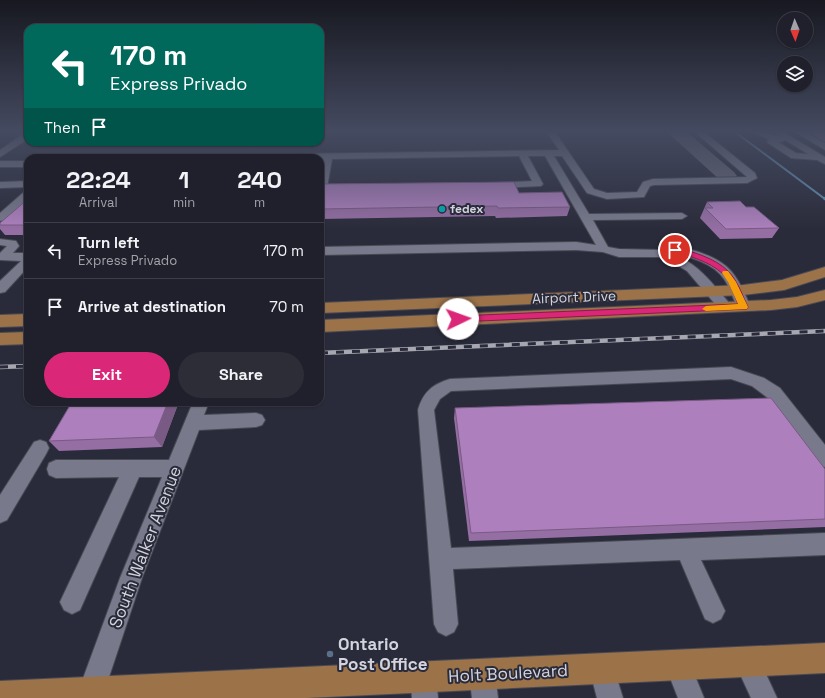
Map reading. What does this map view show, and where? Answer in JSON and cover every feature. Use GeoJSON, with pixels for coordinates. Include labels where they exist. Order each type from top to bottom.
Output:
{"type":"FeatureCollection","features":[{"type":"Feature","properties":{"kind":"main road","name":"Airport Drive"},"geometry":{"type":"LineString","coordinates":[[324,308],[736,290],[784,285],[825,272]]}},
{"type":"Feature","properties":{"kind":"main road","name":"Airport Drive"},"geometry":{"type":"LineString","coordinates":[[324,326],[744,307],[797,302],[825,295]]}},
{"type":"Feature","properties":{"kind":"main road"},"geometry":{"type":"LineString","coordinates":[[0,321],[24,320]]}},
{"type":"Feature","properties":{"kind":"main road"},"geometry":{"type":"LineString","coordinates":[[0,340],[24,338]]}},
{"type":"Feature","properties":{"kind":"main road","name":"Holt Boulevard"},"geometry":{"type":"LineString","coordinates":[[14,697],[91,692],[225,692],[483,686],[602,668],[825,658]]}},
{"type":"Feature","properties":{"kind":"street"},"geometry":{"type":"LineString","coordinates":[[324,188],[327,165]]}},
{"type":"Feature","properties":{"kind":"street"},"geometry":{"type":"LineString","coordinates":[[530,165],[545,184]]}},
{"type":"Feature","properties":{"kind":"street"},"geometry":{"type":"LineString","coordinates":[[554,165],[604,249]]}},
{"type":"Feature","properties":{"kind":"street"},"geometry":{"type":"LineString","coordinates":[[573,165],[590,191],[607,196],[640,195],[646,184],[653,182],[747,180],[752,178],[752,174],[740,165]]}},
{"type":"Feature","properties":{"kind":"street"},"geometry":{"type":"LineString","coordinates":[[0,185],[24,184]]}},
{"type":"Feature","properties":{"kind":"street"},"geometry":{"type":"LineString","coordinates":[[484,185],[565,184]]}},
{"type":"Feature","properties":{"kind":"street"},"geometry":{"type":"LineString","coordinates":[[0,218],[24,197]]}},
{"type":"Feature","properties":{"kind":"street"},"geometry":{"type":"LineString","coordinates":[[585,217],[682,216]]}},
{"type":"Feature","properties":{"kind":"street"},"geometry":{"type":"LineString","coordinates":[[0,242],[12,243],[13,246],[3,257],[24,257]]}},
{"type":"Feature","properties":{"kind":"street"},"geometry":{"type":"LineString","coordinates":[[604,249],[613,245],[649,245],[693,255],[710,262],[726,273],[744,307]]}},
{"type":"Feature","properties":{"kind":"street"},"geometry":{"type":"LineString","coordinates":[[324,251],[576,246],[604,249],[619,253],[660,253],[672,257],[691,268],[726,308]]}},
{"type":"Feature","properties":{"kind":"street"},"geometry":{"type":"LineString","coordinates":[[0,289],[24,264]]}},
{"type":"Feature","properties":{"kind":"street"},"geometry":{"type":"LineString","coordinates":[[446,624],[426,410],[429,400],[438,390],[450,385],[731,373],[758,382],[774,393],[825,459]]}},
{"type":"Feature","properties":{"kind":"street","name":"South Walker Avenue"},"geometry":{"type":"LineString","coordinates":[[91,692],[132,578],[199,406]]}},
{"type":"Feature","properties":{"kind":"street"},"geometry":{"type":"LineString","coordinates":[[193,423],[256,420]]}},
{"type":"Feature","properties":{"kind":"street"},"geometry":{"type":"LineString","coordinates":[[0,513],[40,448]]}},
{"type":"Feature","properties":{"kind":"street"},"geometry":{"type":"LineString","coordinates":[[72,602],[133,468]]}},
{"type":"Feature","properties":{"kind":"street"},"geometry":{"type":"LineString","coordinates":[[56,470],[176,468]]}},
{"type":"Feature","properties":{"kind":"street"},"geometry":{"type":"LineString","coordinates":[[441,559],[825,544]]}},
{"type":"Feature","properties":{"kind":"street"},"geometry":{"type":"LineString","coordinates":[[686,550],[713,611]]}},
{"type":"Feature","properties":{"kind":"street"},"geometry":{"type":"LineString","coordinates":[[747,661],[764,698]]}},
{"type":"Feature","properties":{"kind":"street"},"geometry":{"type":"LineString","coordinates":[[678,665],[691,698]]}},
{"type":"Feature","properties":{"kind":"street"},"geometry":{"type":"LineString","coordinates":[[602,668],[610,698]]}},
{"type":"Feature","properties":{"kind":"building"},"geometry":{"type":"Polygon","coordinates":[[[514,182],[519,193],[562,192],[570,207],[498,208],[497,206],[324,209],[324,184],[514,182]]]}},
{"type":"Feature","properties":{"kind":"building"},"geometry":{"type":"Polygon","coordinates":[[[740,201],[746,207],[754,207],[779,228],[726,229],[705,208],[713,208],[707,202],[740,201]]]}},
{"type":"Feature","properties":{"kind":"building"},"geometry":{"type":"Polygon","coordinates":[[[24,202],[24,225],[0,225],[0,223],[24,202]]]}},
{"type":"Feature","properties":{"kind":"building"},"geometry":{"type":"Polygon","coordinates":[[[771,398],[825,469],[825,519],[471,533],[455,408],[771,398]]]}},
{"type":"Feature","properties":{"kind":"building"},"geometry":{"type":"Polygon","coordinates":[[[70,406],[166,406],[154,437],[49,441],[70,406]]]}},
{"type":"Feature","properties":{"kind":"waterway"},"geometry":{"type":"LineString","coordinates":[[779,165],[825,199],[824,198]]}},
{"type":"Feature","properties":{"kind":"taxiway"},"geometry":{"type":"LineString","coordinates":[[714,165],[727,176]]}},
{"type":"Feature","properties":{"kind":"railway"},"geometry":{"type":"LineString","coordinates":[[324,353],[825,331]]}},
{"type":"Feature","properties":{"kind":"railway"},"geometry":{"type":"LineString","coordinates":[[0,367],[24,366]]}},
{"type":"Feature","properties":{"kind":"slow traffic"},"geometry":{"type":"LineString","coordinates":[[706,309],[744,307],[726,273]]}},
{"type":"Feature","properties":{"kind":"place","name":"fedex"},"geometry":{"type":"Point","coordinates":[442,209]}},
{"type":"Feature","properties":{"kind":"place","name":"Ontario Post Office"},"geometry":{"type":"Point","coordinates":[330,654]}},
{"type":"Feature","properties":{"kind":"route"},"geometry":{"type":"LineString","coordinates":[[458,319],[744,307],[726,273],[710,262],[675,250]]}}]}
